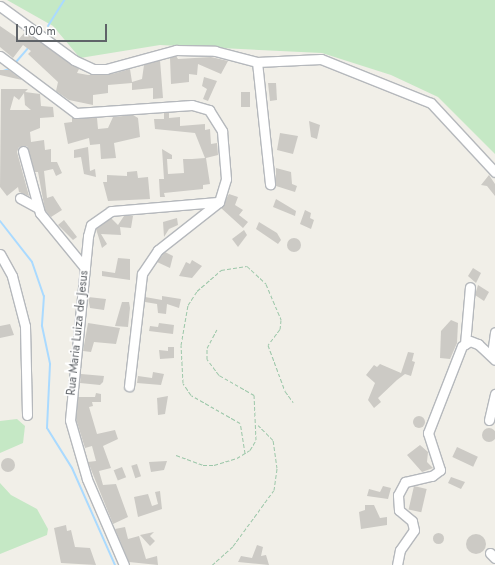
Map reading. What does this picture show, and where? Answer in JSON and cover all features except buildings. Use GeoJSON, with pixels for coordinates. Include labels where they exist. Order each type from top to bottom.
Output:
{"type":"FeatureCollection","features":[{"type":"Feature","properties":{"kind":"street"},"geometry":{"type":"LineString","coordinates":[[0,6],[74,60],[94,69],[106,69],[176,50],[215,51],[257,62],[321,59],[416,94],[441,111],[495,172]]}},
{"type":"Feature","properties":{"kind":"street"},"geometry":{"type":"LineString","coordinates":[[0,56],[76,113],[177,106],[209,110],[222,130],[226,155],[226,179],[220,202],[158,250],[142,274],[129,386]]}},
{"type":"Feature","properties":{"kind":"street"},"geometry":{"type":"LineString","coordinates":[[257,62],[270,184]]}},
{"type":"Feature","properties":{"kind":"street"},"geometry":{"type":"LineString","coordinates":[[23,151],[38,208]]}},
{"type":"Feature","properties":{"kind":"street"},"geometry":{"type":"LineString","coordinates":[[20,198],[38,208],[86,268]]}},
{"type":"Feature","properties":{"kind":"street","name":"Rua Maria Luiza de Jesus"},"geometry":{"type":"LineString","coordinates":[[124,565],[87,479],[70,420],[91,225],[106,213],[124,208],[220,202]]}},
{"type":"Feature","properties":{"kind":"street"},"geometry":{"type":"LineString","coordinates":[[0,254],[12,276],[25,326],[27,415]]}},
{"type":"Feature","properties":{"kind":"street"},"geometry":{"type":"LineString","coordinates":[[396,565],[397,555],[414,527],[399,510],[398,495],[406,482],[432,476],[440,470],[428,433],[465,344],[470,287]]}},
{"type":"Feature","properties":{"kind":"street"},"geometry":{"type":"LineString","coordinates":[[493,357],[495,332]]}},
{"type":"Feature","properties":{"kind":"street"},"geometry":{"type":"LineString","coordinates":[[465,344],[474,342],[493,357]]}},
{"type":"Feature","properties":{"kind":"street"},"geometry":{"type":"LineString","coordinates":[[489,420],[495,394]]}},
{"type":"Feature","properties":{"kind":"path"},"geometry":{"type":"LineString","coordinates":[[245,454],[240,424],[191,395],[184,383],[181,345],[188,305],[197,291],[221,270],[247,266],[266,284],[281,320],[280,329],[268,345],[285,391],[293,402]]}},
{"type":"Feature","properties":{"kind":"path"},"geometry":{"type":"LineString","coordinates":[[176,455],[203,465],[225,462],[245,454],[256,440],[257,424],[250,390],[211,368],[207,348],[217,328]]}},
{"type":"Feature","properties":{"kind":"path"},"geometry":{"type":"LineString","coordinates":[[212,565],[233,546],[274,490],[277,468],[272,440],[257,424]]}},
{"type":"Feature","properties":{"kind":"green space"},"geometry":{"type":"Polygon","coordinates":[[[7,0],[495,0],[495,154],[438,97],[391,75],[322,53],[160,45],[80,58],[53,26],[7,0]]]}},
{"type":"Feature","properties":{"kind":"green space"},"geometry":{"type":"Polygon","coordinates":[[[17,419],[25,426],[23,443],[0,453],[0,421],[17,419]]]}},
{"type":"Feature","properties":{"kind":"green space"},"geometry":{"type":"Polygon","coordinates":[[[0,483],[11,495],[37,509],[48,529],[47,535],[0,554],[0,483]]]}},
{"type":"Feature","properties":{"kind":"waterway"},"geometry":{"type":"LineString","coordinates":[[48,26],[64,0]]}},
{"type":"Feature","properties":{"kind":"waterway"},"geometry":{"type":"LineString","coordinates":[[16,62],[29,47]]}},
{"type":"Feature","properties":{"kind":"waterway"},"geometry":{"type":"LineString","coordinates":[[0,72],[9,69]]}},
{"type":"Feature","properties":{"kind":"waterway"},"geometry":{"type":"LineString","coordinates":[[0,221],[32,262],[44,296],[42,326],[50,364],[47,428],[72,468],[115,565]]}}]}
